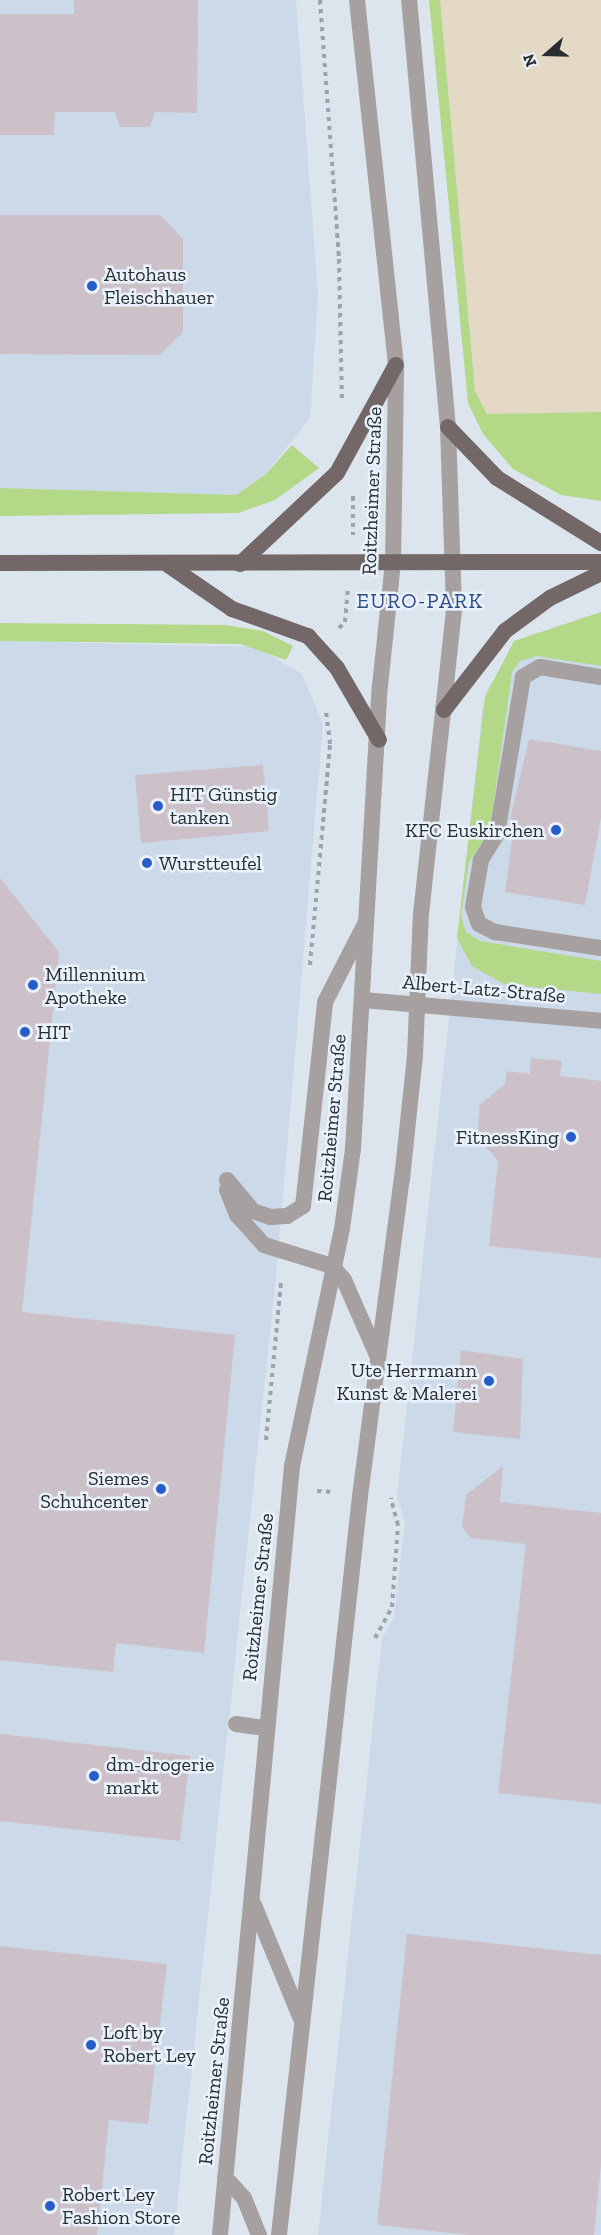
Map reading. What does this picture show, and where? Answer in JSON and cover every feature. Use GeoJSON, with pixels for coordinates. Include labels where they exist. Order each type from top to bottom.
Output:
{"type":"FeatureCollection","features":[{"type":"Feature","properties":{"kind":"main road"},"geometry":{"type":"LineString","coordinates":[[240,564],[337,473],[396,365]]}},
{"type":"Feature","properties":{"kind":"main road"},"geometry":{"type":"LineString","coordinates":[[448,427],[505,484],[601,543]]}},
{"type":"Feature","properties":{"kind":"main road"},"geometry":{"type":"LineString","coordinates":[[0,563],[168,565],[601,562]]}},
{"type":"Feature","properties":{"kind":"main road"},"geometry":{"type":"LineString","coordinates":[[168,565],[232,609],[295,629],[321,648],[379,740]]}},
{"type":"Feature","properties":{"kind":"main road"},"geometry":{"type":"LineString","coordinates":[[444,710],[505,631],[550,598],[601,573]]}},
{"type":"Feature","properties":{"kind":"street","name":"Roitzheimer Straße"},"geometry":{"type":"LineString","coordinates":[[220,2235],[250,1951],[266,1728],[291,1488],[303,1396],[332,1266],[353,1149],[363,1000],[365,924],[393,563],[396,365],[357,0]]}},
{"type":"Feature","properties":{"kind":"street"},"geometry":{"type":"LineString","coordinates":[[279,2235],[360,1496],[402,1179],[455,564],[448,427],[409,0]]}},
{"type":"Feature","properties":{"kind":"street"},"geometry":{"type":"LineString","coordinates":[[601,676],[540,667],[523,677],[496,834],[478,869],[473,907],[479,924],[495,932],[601,948]]}},
{"type":"Feature","properties":{"kind":"street"},"geometry":{"type":"LineString","coordinates":[[365,924],[324,1002],[303,1206],[287,1216],[270,1217],[253,1212],[227,1180],[228,1197],[248,1232],[284,1253],[332,1266],[344,1280],[377,1355]]}},
{"type":"Feature","properties":{"kind":"street","name":"Albert-Latz-Straße"},"geometry":{"type":"LineString","coordinates":[[363,1000],[601,1021]]}},
{"type":"Feature","properties":{"kind":"street"},"geometry":{"type":"LineString","coordinates":[[236,1724],[266,1728]]}},
{"type":"Feature","properties":{"kind":"street"},"geometry":{"type":"LineString","coordinates":[[254,1905],[302,2019]]}},
{"type":"Feature","properties":{"kind":"street"},"geometry":{"type":"LineString","coordinates":[[250,1951],[275,1956]]}},
{"type":"Feature","properties":{"kind":"street"},"geometry":{"type":"LineString","coordinates":[[225,2177],[244,2198],[259,2235]]}},
{"type":"Feature","properties":{"kind":"path"},"geometry":{"type":"LineString","coordinates":[[320,0],[343,329],[338,415]]}},
{"type":"Feature","properties":{"kind":"path"},"geometry":{"type":"LineString","coordinates":[[321,648],[345,622],[356,500],[337,473]]}},
{"type":"Feature","properties":{"kind":"path"},"geometry":{"type":"LineString","coordinates":[[309,979],[330,744],[325,704]]}},
{"type":"Feature","properties":{"kind":"path"},"geometry":{"type":"LineString","coordinates":[[265,1450],[282,1277]]}},
{"type":"Feature","properties":{"kind":"path"},"geometry":{"type":"LineString","coordinates":[[291,1488],[391,1500],[398,1524],[392,1607],[374,1648]]}},
{"type":"Feature","properties":{"kind":"shaded area"},"geometry":{"type":"Polygon","coordinates":[[[0,0],[296,0],[318,294],[310,418],[265,475],[236,495],[0,488],[0,0]]]}},
{"type":"Feature","properties":{"kind":"shaded area"},"geometry":{"type":"Polygon","coordinates":[[[440,0],[601,0],[601,412],[487,414],[475,391],[440,0]]]}},
{"type":"Feature","properties":{"kind":"shaded area"},"geometry":{"type":"Polygon","coordinates":[[[0,641],[256,647],[302,674],[323,724],[277,1266],[174,2235],[0,2235],[0,641]]]}},
{"type":"Feature","properties":{"kind":"shaded area"},"geometry":{"type":"Polygon","coordinates":[[[601,642],[601,2235],[318,2235],[382,1639],[394,1616],[405,1522],[397,1497],[482,713],[488,688],[512,652],[601,642]]]}},
{"type":"Feature","properties":{"kind":"green space"},"geometry":{"type":"Polygon","coordinates":[[[429,0],[440,0],[475,391],[487,414],[601,412],[601,501],[561,495],[513,469],[483,434],[468,403],[429,0]]]}},
{"type":"Feature","properties":{"kind":"green space"},"geometry":{"type":"Polygon","coordinates":[[[292,445],[319,468],[275,500],[238,513],[0,516],[0,488],[236,495],[265,475],[292,445]]]}},
{"type":"Feature","properties":{"kind":"green space"},"geometry":{"type":"Polygon","coordinates":[[[601,612],[601,666],[537,656],[520,661],[512,672],[490,830],[469,862],[461,916],[466,932],[480,941],[601,961],[601,994],[504,984],[472,966],[457,938],[485,697],[514,641],[601,612]]]}},
{"type":"Feature","properties":{"kind":"green space"},"geometry":{"type":"Polygon","coordinates":[[[0,623],[225,625],[263,631],[293,646],[286,660],[240,644],[0,641],[0,623]]]}},
{"type":"Feature","properties":{"kind":"building"},"geometry":{"type":"Polygon","coordinates":[[[74,0],[198,0],[197,113],[155,112],[150,127],[120,127],[115,112],[55,112],[54,135],[0,135],[0,14],[74,14],[74,0]]]}},
{"type":"Feature","properties":{"kind":"building","name":"Autohaus Fleischhauer"},"geometry":{"type":"Polygon","coordinates":[[[0,215],[160,215],[183,239],[183,332],[160,355],[0,354],[0,215]]]}},
{"type":"Feature","properties":{"kind":"building","name":"KFC Euskirchen"},"geometry":{"type":"Polygon","coordinates":[[[529,739],[601,751],[601,818],[585,905],[505,892],[515,820],[510,819],[529,739]]]}},
{"type":"Feature","properties":{"kind":"building"},"geometry":{"type":"Polygon","coordinates":[[[263,765],[269,831],[141,843],[135,775],[263,765]]]}},
{"type":"Feature","properties":{"kind":"building"},"geometry":{"type":"Polygon","coordinates":[[[0,878],[59,952],[22,1312],[235,1335],[204,1653],[116,1643],[113,1672],[0,1660],[0,878]]]}},
{"type":"Feature","properties":{"kind":"building"},"geometry":{"type":"Polygon","coordinates":[[[531,1058],[562,1061],[560,1076],[601,1081],[601,1258],[489,1246],[498,1161],[477,1136],[480,1105],[505,1084],[507,1071],[530,1074],[531,1058]]]}},
{"type":"Feature","properties":{"kind":"building"},"geometry":{"type":"Polygon","coordinates":[[[461,1350],[523,1359],[520,1439],[453,1432],[461,1350]]]}},
{"type":"Feature","properties":{"kind":"building"},"geometry":{"type":"Polygon","coordinates":[[[503,1466],[500,1502],[601,1513],[601,1804],[498,1793],[526,1544],[471,1538],[462,1527],[466,1495],[503,1466]]]}},
{"type":"Feature","properties":{"kind":"building","name":"dm-drogerie markt"},"geometry":{"type":"Polygon","coordinates":[[[0,1734],[190,1756],[180,1841],[0,1821],[0,1734]]]}},
{"type":"Feature","properties":{"kind":"building"},"geometry":{"type":"Polygon","coordinates":[[[407,1934],[601,1955],[601,2164],[594,2235],[469,2235],[377,2225],[407,1934]]]}},
{"type":"Feature","properties":{"kind":"building"},"geometry":{"type":"Polygon","coordinates":[[[0,1946],[167,1964],[148,2124],[109,2120],[97,2235],[0,2235],[0,1946]]]}},
{"type":"Feature","properties":{"kind":"place","name":"Autohaus Fleischhauer"},"geometry":{"type":"Point","coordinates":[92,286]}},
{"type":"Feature","properties":{"kind":"place","name":"HIT Günstig tanken"},"geometry":{"type":"Point","coordinates":[158,806]}},
{"type":"Feature","properties":{"kind":"place","name":"KFC Euskirchen"},"geometry":{"type":"Point","coordinates":[556,830]}},
{"type":"Feature","properties":{"kind":"place","name":"Wurstteufel"},"geometry":{"type":"Point","coordinates":[147,863]}},
{"type":"Feature","properties":{"kind":"place","name":"Millennium Apotheke"},"geometry":{"type":"Point","coordinates":[33,985]}},
{"type":"Feature","properties":{"kind":"place","name":"HIT"},"geometry":{"type":"Point","coordinates":[25,1032]}},
{"type":"Feature","properties":{"kind":"place","name":"FitnessKing"},"geometry":{"type":"Point","coordinates":[571,1137]}},
{"type":"Feature","properties":{"kind":"place","name":"Ute Herrmann Kunst & Malerei"},"geometry":{"type":"Point","coordinates":[489,1381]}},
{"type":"Feature","properties":{"kind":"place","name":"Siemes Schuhcenter"},"geometry":{"type":"Point","coordinates":[161,1489]}},
{"type":"Feature","properties":{"kind":"place","name":"dm-drogerie markt"},"geometry":{"type":"Point","coordinates":[94,1776]}},
{"type":"Feature","properties":{"kind":"place","name":"Loft by Robert Ley"},"geometry":{"type":"Point","coordinates":[91,2045]}},
{"type":"Feature","properties":{"kind":"place","name":"Robert Ley Fashion Store"},"geometry":{"type":"Point","coordinates":[50,2206]}},
{"type":"Feature","properties":{"kind":"district","name":"EURO-PARK"},"geometry":{"type":"Point","coordinates":[420,601]}}]}
